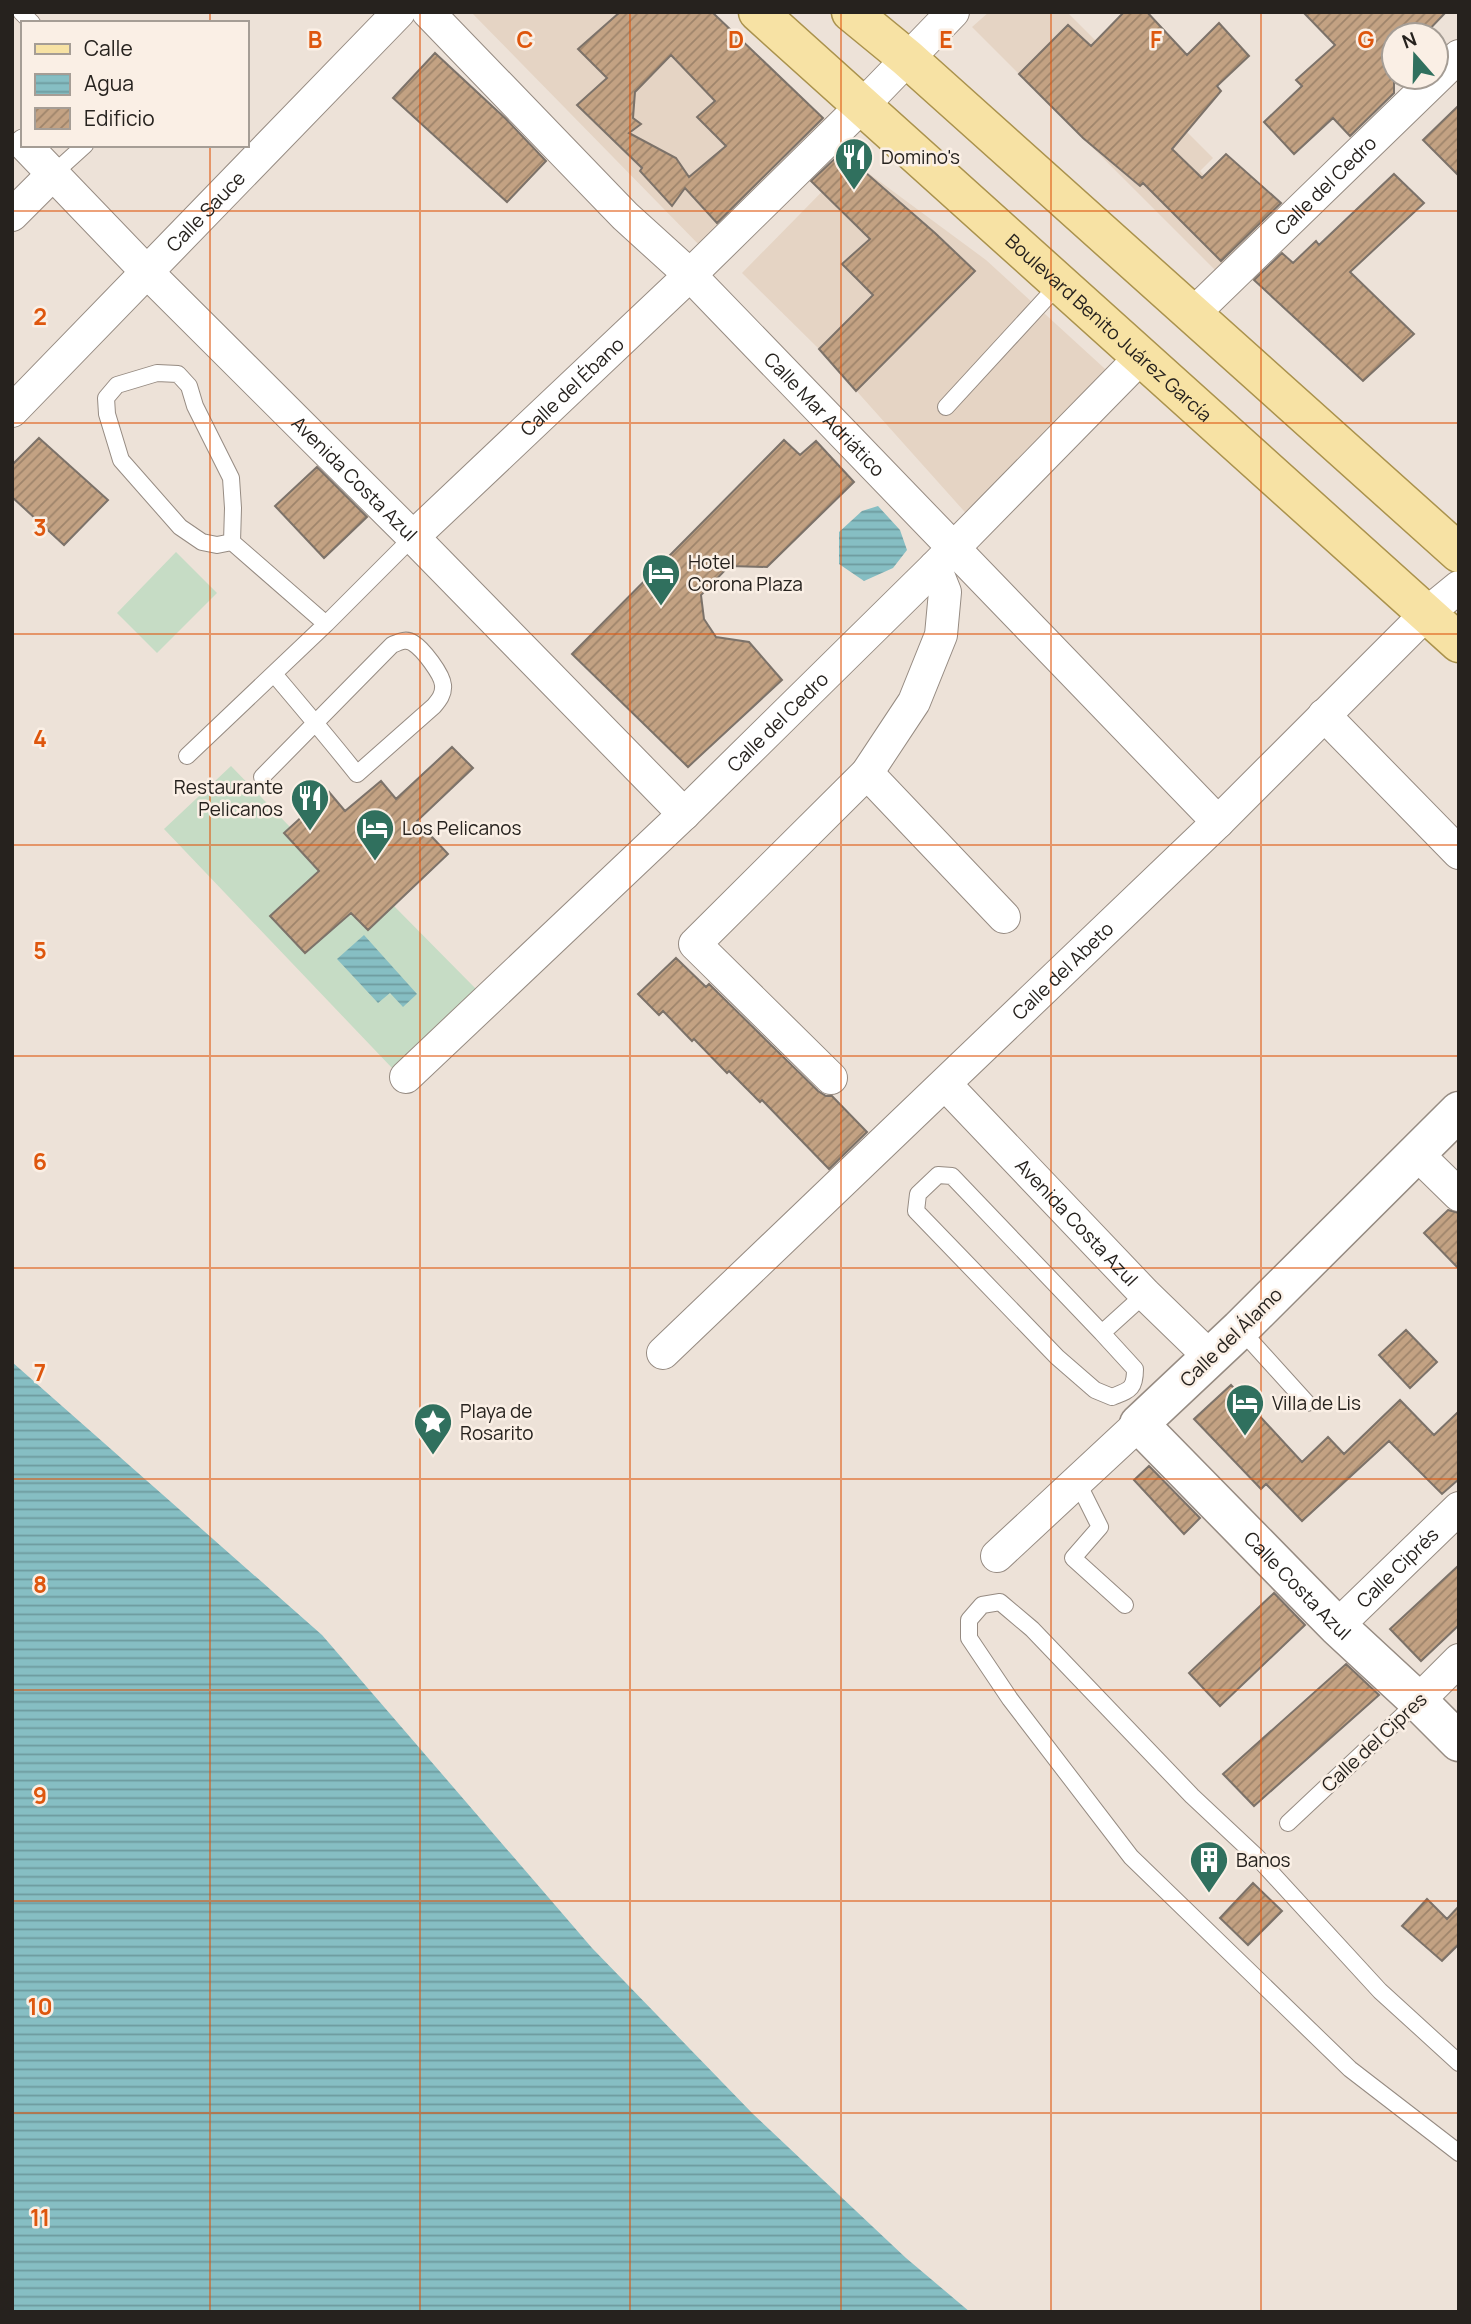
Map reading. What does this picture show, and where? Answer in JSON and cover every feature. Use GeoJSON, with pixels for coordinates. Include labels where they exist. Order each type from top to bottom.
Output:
{"type":"FeatureCollection","features":[{"type":"Feature","properties":{"kind":"main road","name":"Boulevard Benito Juárez García"},"geometry":{"type":"LineString","coordinates":[[758,12],[1459,643]]}},
{"type":"Feature","properties":{"kind":"main road"},"geometry":{"type":"LineString","coordinates":[[851,12],[907,58],[1459,553]]}},
{"type":"Feature","properties":{"kind":"street","name":"Calle Sauce"},"geometry":{"type":"LineString","coordinates":[[12,411],[399,12]]}},
{"type":"Feature","properties":{"kind":"street","name":"Calle Mar Adriático"},"geometry":{"type":"LineString","coordinates":[[428,12],[625,216],[690,275],[944,558],[1218,822]]}},
{"type":"Feature","properties":{"kind":"street","name":"Calle del Ébano"},"geometry":{"type":"LineString","coordinates":[[413,537],[690,275],[863,105],[953,12]]}},
{"type":"Feature","properties":{"kind":"street","name":"Calle del Cedro"},"geometry":{"type":"LineString","coordinates":[[1192,315],[1459,56]]}},
{"type":"Feature","properties":{"kind":"street","name":"Avenida Costa Azul"},"geometry":{"type":"LineString","coordinates":[[27,147],[146,271],[413,537],[684,814]]}},
{"type":"Feature","properties":{"kind":"street"},"geometry":{"type":"LineString","coordinates":[[12,215],[53,174]]}},
{"type":"Feature","properties":{"kind":"street","name":"Calle del Cedro"},"geometry":{"type":"LineString","coordinates":[[406,1077],[684,814],[944,558],[1141,357]]}},
{"type":"Feature","properties":{"kind":"street"},"geometry":{"type":"LineString","coordinates":[[831,1079],[695,944],[867,773],[914,702],[941,635],[945,592],[944,558]]}},
{"type":"Feature","properties":{"kind":"street","name":"Calle del Abeto"},"geometry":{"type":"LineString","coordinates":[[663,1353],[1218,822],[1426,614],[1459,587]]}},
{"type":"Feature","properties":{"kind":"street"},"geometry":{"type":"LineString","coordinates":[[1324,715],[1459,853]]}},
{"type":"Feature","properties":{"kind":"street"},"geometry":{"type":"LineString","coordinates":[[867,773],[1003,917]]}},
{"type":"Feature","properties":{"kind":"street","name":"Avenida Costa Azul"},"geometry":{"type":"LineString","coordinates":[[945,1084],[1145,1294],[1210,1357]]}},
{"type":"Feature","properties":{"kind":"street","name":"Calle del Álamo"},"geometry":{"type":"LineString","coordinates":[[997,1556],[1240,1329],[1459,1111]]}},
{"type":"Feature","properties":{"kind":"street"},"geometry":{"type":"LineString","coordinates":[[1416,1153],[1459,1195]]}},
{"type":"Feature","properties":{"kind":"street","name":"Calle Costa Azul"},"geometry":{"type":"LineString","coordinates":[[1139,1424],[1337,1626],[1459,1742]]}},
{"type":"Feature","properties":{"kind":"street","name":"Calle Ciprés"},"geometry":{"type":"LineString","coordinates":[[1337,1626],[1459,1508]]}},
{"type":"Feature","properties":{"kind":"street","name":"Calle del Cipres"},"geometry":{"type":"LineString","coordinates":[[1418,1701],[1459,1660]]}},
{"type":"Feature","properties":{"kind":"lane"},"geometry":{"type":"LineString","coordinates":[[53,174],[83,147]]}},
{"type":"Feature","properties":{"kind":"lane"},"geometry":{"type":"LineString","coordinates":[[946,407],[1060,283]]}},
{"type":"Feature","properties":{"kind":"lane"},"geometry":{"type":"LineString","coordinates":[[157,373],[178,374],[189,386],[195,406],[231,478],[232,542],[217,545],[202,542],[180,527],[121,460],[107,414],[106,398],[117,386],[157,373]]}},
{"type":"Feature","properties":{"kind":"lane","name":"Calle del Ébano"},"geometry":{"type":"LineString","coordinates":[[187,756],[413,537]]}},
{"type":"Feature","properties":{"kind":"lane"},"geometry":{"type":"LineString","coordinates":[[232,542],[326,624]]}},
{"type":"Feature","properties":{"kind":"lane"},"geometry":{"type":"LineString","coordinates":[[262,777],[316,723],[391,645],[401,640],[413,642],[438,670],[443,684],[442,696],[357,774],[316,723],[274,674]]}},
{"type":"Feature","properties":{"kind":"lane"},"geometry":{"type":"LineString","coordinates":[[938,1174],[952,1176],[1102,1332],[1135,1369],[1135,1382],[1130,1389],[1112,1397],[1094,1390],[1057,1357],[916,1210],[918,1194],[938,1174]]}},
{"type":"Feature","properties":{"kind":"lane"},"geometry":{"type":"LineString","coordinates":[[1102,1332],[1145,1294]]}},
{"type":"Feature","properties":{"kind":"lane"},"geometry":{"type":"LineString","coordinates":[[1240,1329],[1307,1403]]}},
{"type":"Feature","properties":{"kind":"lane"},"geometry":{"type":"LineString","coordinates":[[1077,1481],[1100,1527],[1073,1558],[1125,1605]]}},
{"type":"Feature","properties":{"kind":"lane"},"geometry":{"type":"LineString","coordinates":[[1459,2063],[1380,1991],[1256,1856],[1192,1796],[1032,1629],[1000,1602],[982,1605],[969,1620],[969,1638],[1010,1699],[1131,1857],[1350,2069],[1459,2153]]}},
{"type":"Feature","properties":{"kind":"lane","name":"Calle del Cipres"},"geometry":{"type":"LineString","coordinates":[[1288,1824],[1418,1701]]}},
{"type":"Feature","properties":{"kind":"shaded area"},"geometry":{"type":"Polygon","coordinates":[[[471,12],[712,12],[829,124],[707,253],[471,12]]]}},
{"type":"Feature","properties":{"kind":"shaded area"},"geometry":{"type":"Polygon","coordinates":[[[989,12],[1067,12],[1213,158],[1200,171],[1262,234],[1220,275],[972,27],[989,12]]]}},
{"type":"Feature","properties":{"kind":"shaded area"},"geometry":{"type":"Polygon","coordinates":[[[852,161],[986,260],[1115,378],[972,520],[819,349],[742,273],[852,161]]]}},
{"type":"Feature","properties":{"kind":"green space"},"geometry":{"type":"Polygon","coordinates":[[[176,552],[217,593],[157,653],[117,613],[176,552]]]}},
{"type":"Feature","properties":{"kind":"green space"},"geometry":{"type":"Polygon","coordinates":[[[231,766],[290,827],[284,833],[319,871],[270,916],[351,913],[368,930],[394,906],[477,990],[393,1069],[164,829],[231,766]]]}},
{"type":"Feature","properties":{"kind":"water"},"geometry":{"type":"Polygon","coordinates":[[[878,506],[900,530],[907,550],[893,568],[864,581],[839,564],[839,532],[862,511],[878,506]]]}},
{"type":"Feature","properties":{"kind":"water"},"geometry":{"type":"Polygon","coordinates":[[[364,935],[417,994],[403,1007],[390,993],[378,1003],[337,959],[364,935]]]}},
{"type":"Feature","properties":{"kind":"water"},"geometry":{"type":"Polygon","coordinates":[[[12,1362],[322,1635],[592,1948],[753,2114],[906,2258],[970,2312],[12,2312],[12,1362]]]}},
{"type":"Feature","properties":{"kind":"building"},"geometry":{"type":"Polygon","coordinates":[[[620,12],[712,12],[823,118],[717,223],[685,188],[672,206],[640,171],[642,168],[577,105],[607,78],[578,49],[620,12]],[[671,55],[635,92],[633,118],[641,124],[629,133],[676,158],[689,177],[726,146],[697,117],[715,101],[671,55]]]}},
{"type":"Feature","properties":{"kind":"building"},"geometry":{"type":"Polygon","coordinates":[[[1124,12],[1147,12],[1187,55],[1219,23],[1249,56],[1217,86],[1221,91],[1172,149],[1202,178],[1226,154],[1281,203],[1221,261],[1143,183],[1140,186],[1083,138],[1019,74],[1068,25],[1091,46],[1124,12]]]}},
{"type":"Feature","properties":{"kind":"building"},"geometry":{"type":"Polygon","coordinates":[[[1303,12],[1446,12],[1437,21],[1380,21],[1380,91],[1394,93],[1350,136],[1333,118],[1294,154],[1264,122],[1302,86],[1296,80],[1335,45],[1303,12]]]}},
{"type":"Feature","properties":{"kind":"building"},"geometry":{"type":"Polygon","coordinates":[[[435,53],[506,119],[546,161],[507,202],[393,98],[435,53]]]}},
{"type":"Feature","properties":{"kind":"building"},"geometry":{"type":"Polygon","coordinates":[[[1459,105],[1459,176],[1423,140],[1459,105]]]}},
{"type":"Feature","properties":{"kind":"building"},"geometry":{"type":"Polygon","coordinates":[[[842,152],[975,271],[856,391],[819,349],[873,295],[842,264],[870,239],[811,181],[842,152]]]}},
{"type":"Feature","properties":{"kind":"building"},"geometry":{"type":"Polygon","coordinates":[[[1394,174],[1424,203],[1350,272],[1414,334],[1363,381],[1254,280],[1282,253],[1293,263],[1316,241],[1319,245],[1394,174]]]}},
{"type":"Feature","properties":{"kind":"building"},"geometry":{"type":"Polygon","coordinates":[[[39,438],[108,500],[64,545],[12,497],[12,465],[39,438]]]}},
{"type":"Feature","properties":{"kind":"building","name":"Hotel Corona Plaza"},"geometry":{"type":"Polygon","coordinates":[[[784,440],[800,455],[816,441],[854,482],[767,567],[729,566],[701,595],[704,619],[716,637],[749,642],[782,680],[688,767],[572,654],[784,440]]]}},
{"type":"Feature","properties":{"kind":"building"},"geometry":{"type":"Polygon","coordinates":[[[317,467],[367,517],[324,558],[275,506],[317,467]]]}},
{"type":"Feature","properties":{"kind":"building","name":"Los Pelicanos"},"geometry":{"type":"Polygon","coordinates":[[[452,747],[473,768],[417,821],[448,854],[368,930],[351,913],[305,953],[270,916],[319,871],[284,833],[329,792],[345,811],[381,781],[396,799],[452,747]]]}},
{"type":"Feature","properties":{"kind":"building"},"geometry":{"type":"Polygon","coordinates":[[[676,958],[706,987],[709,984],[818,1091],[832,1096],[867,1132],[829,1169],[762,1100],[760,1102],[729,1071],[727,1073],[663,1011],[659,1015],[638,994],[676,958]]]}},
{"type":"Feature","properties":{"kind":"building"},"geometry":{"type":"Polygon","coordinates":[[[1448,1210],[1459,1213],[1459,1269],[1424,1233],[1448,1210]]]}},
{"type":"Feature","properties":{"kind":"building"},"geometry":{"type":"Polygon","coordinates":[[[1406,1330],[1437,1362],[1410,1388],[1379,1355],[1406,1330]]]}},
{"type":"Feature","properties":{"kind":"building"},"geometry":{"type":"Polygon","coordinates":[[[1231,1385],[1302,1462],[1328,1437],[1344,1454],[1400,1400],[1434,1435],[1459,1411],[1459,1479],[1442,1494],[1389,1441],[1302,1521],[1266,1484],[1261,1489],[1194,1419],[1231,1385]]]}},
{"type":"Feature","properties":{"kind":"building"},"geometry":{"type":"Polygon","coordinates":[[[1149,1466],[1200,1518],[1184,1534],[1134,1480],[1149,1466]]]}},
{"type":"Feature","properties":{"kind":"building"},"geometry":{"type":"Polygon","coordinates":[[[1459,1565],[1459,1625],[1421,1661],[1390,1629],[1459,1565]]]}},
{"type":"Feature","properties":{"kind":"building"},"geometry":{"type":"Polygon","coordinates":[[[1274,1593],[1305,1625],[1220,1706],[1189,1673],[1274,1593]]]}},
{"type":"Feature","properties":{"kind":"building"},"geometry":{"type":"Polygon","coordinates":[[[1346,1664],[1379,1695],[1254,1806],[1223,1774],[1346,1664]]]}},
{"type":"Feature","properties":{"kind":"building","name":"Banos"},"geometry":{"type":"Polygon","coordinates":[[[1253,1883],[1282,1911],[1248,1945],[1220,1918],[1253,1883]]]}},
{"type":"Feature","properties":{"kind":"building"},"geometry":{"type":"Polygon","coordinates":[[[1427,1899],[1447,1919],[1459,1906],[1459,1944],[1442,1961],[1402,1926],[1427,1899]]]}},
{"type":"Feature","properties":{"kind":"place","name":"Domino's"},"geometry":{"type":"Point","coordinates":[854,191]}},
{"type":"Feature","properties":{"kind":"place","name":"Hotel Corona Plaza"},"geometry":{"type":"Point","coordinates":[661,607]}},
{"type":"Feature","properties":{"kind":"place","name":"Restaurante Pelicanos"},"geometry":{"type":"Point","coordinates":[310,832]}},
{"type":"Feature","properties":{"kind":"place","name":"Los Pelicanos"},"geometry":{"type":"Point","coordinates":[375,862]}},
{"type":"Feature","properties":{"kind":"place","name":"Villa de Lis"},"geometry":{"type":"Point","coordinates":[1245,1437]}},
{"type":"Feature","properties":{"kind":"place","name":"Playa de Rosarito"},"geometry":{"type":"Point","coordinates":[433,1456]}},
{"type":"Feature","properties":{"kind":"place","name":"Banos"},"geometry":{"type":"Point","coordinates":[1209,1894]}}]}
